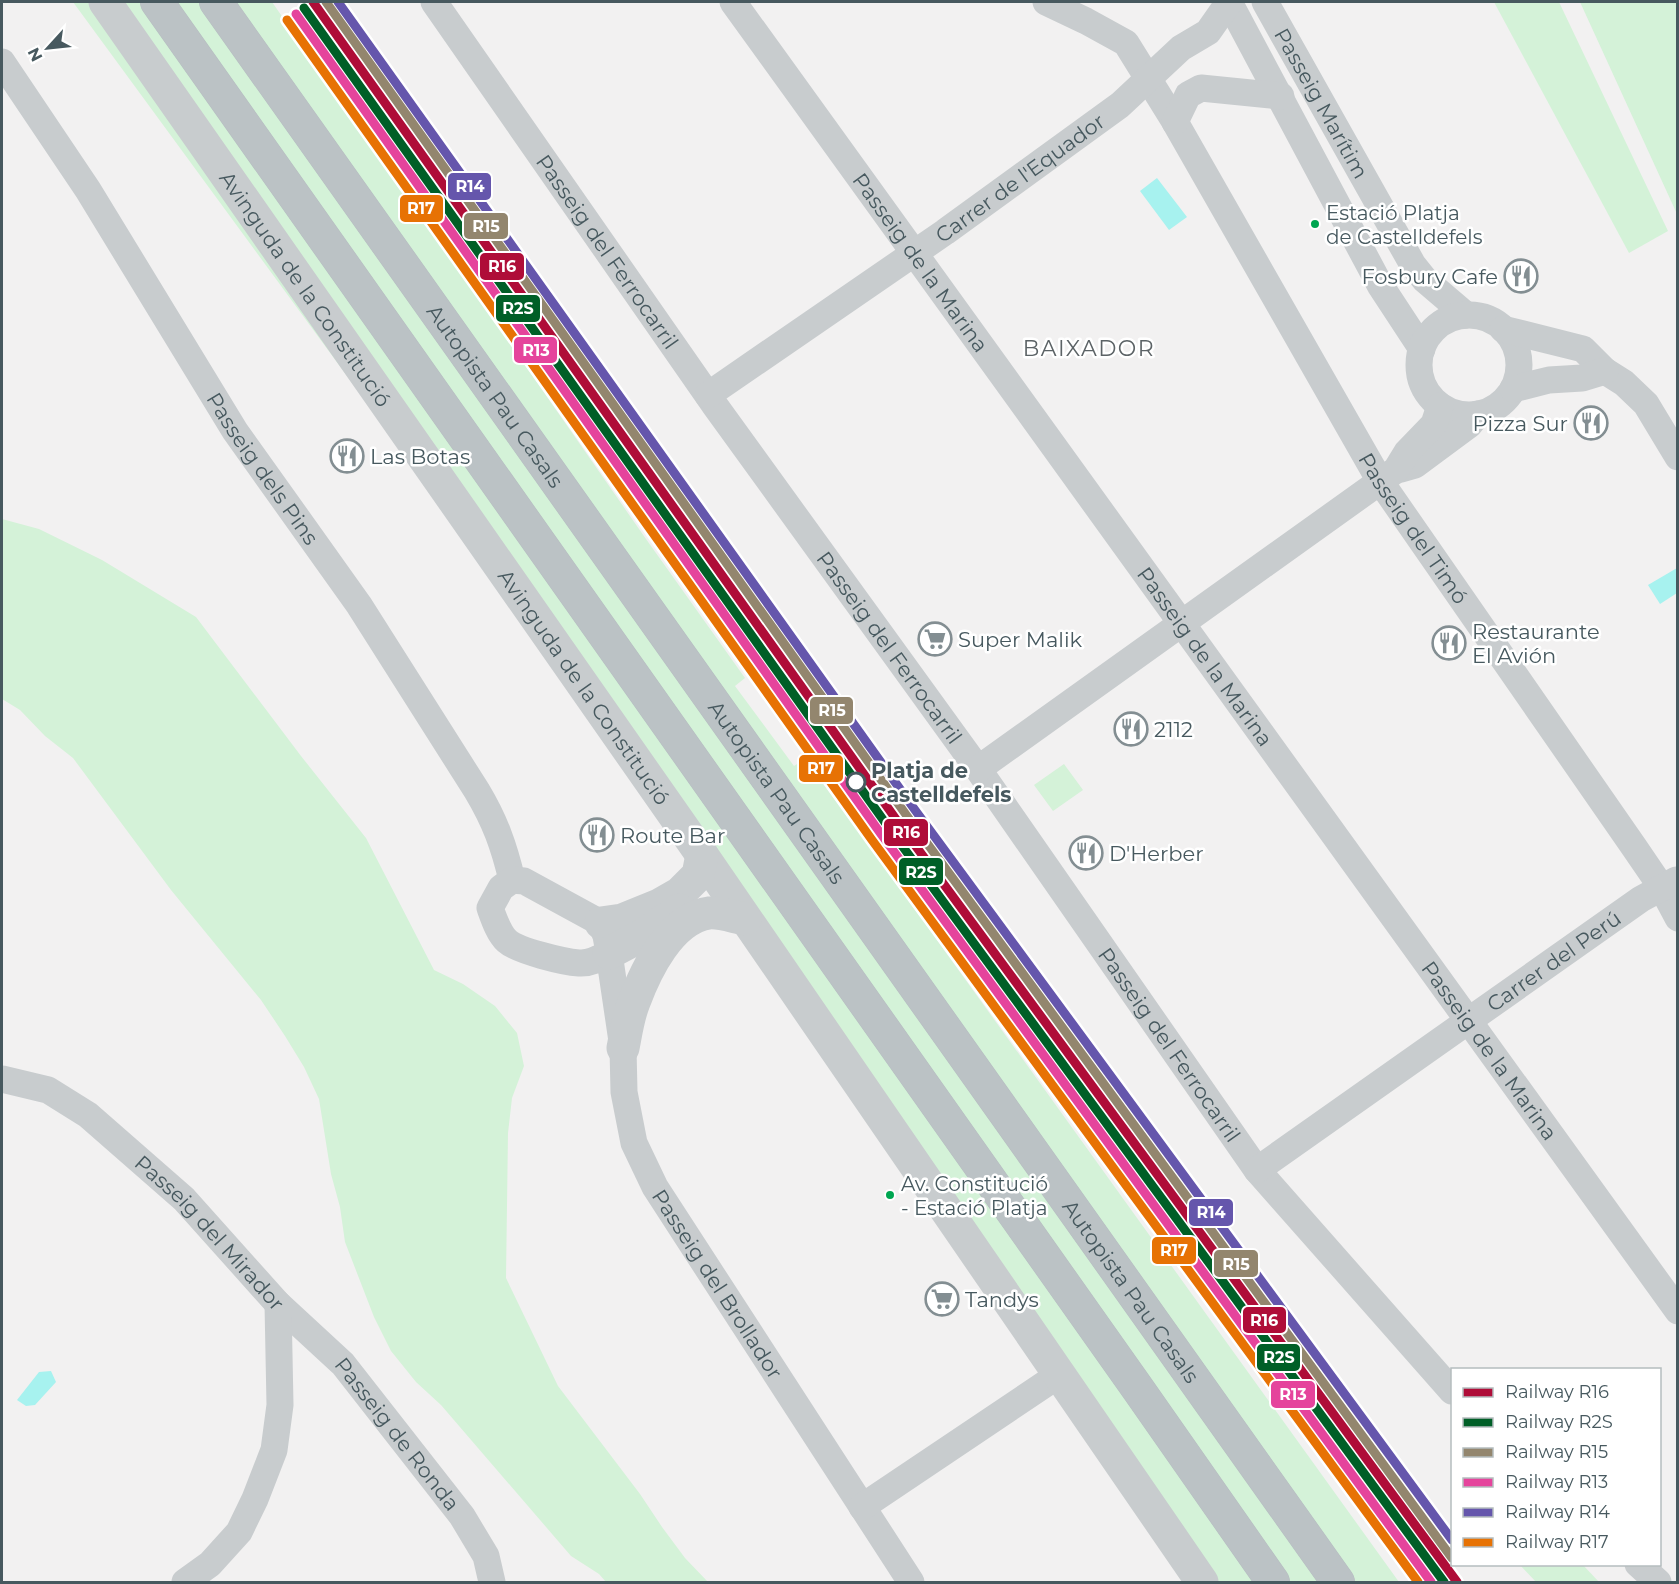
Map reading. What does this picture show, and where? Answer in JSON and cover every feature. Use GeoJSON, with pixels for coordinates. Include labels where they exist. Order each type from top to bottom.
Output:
{"type":"FeatureCollection","features":[{"type":"Feature","properties":{"kind":"highway"},"geometry":{"type":"LineString","coordinates":[[157,2],[1273,1582]]}},
{"type":"Feature","properties":{"kind":"highway","name":"Autopista Pau Casals"},"geometry":{"type":"LineString","coordinates":[[216,2],[1338,1582]]}},
{"type":"Feature","properties":{"kind":"street","name":"Avinguda de la Constitució"},"geometry":{"type":"LineString","coordinates":[[105,2],[702,855],[1202,1582]]}},
{"type":"Feature","properties":{"kind":"street","name":"Passeig del Ferrocarril"},"geometry":{"type":"LineString","coordinates":[[434,2],[708,395],[978,769],[1257,1170],[1451,1390]]}},
{"type":"Feature","properties":{"kind":"street","name":"Passeig de la Marina"},"geometry":{"type":"LineString","coordinates":[[733,2],[1677,1311]]}},
{"type":"Feature","properties":{"kind":"street","name":"Passeig del Timó"},"geometry":{"type":"LineString","coordinates":[[1046,2],[1126,43],[1152,49],[1182,48]]}},
{"type":"Feature","properties":{"kind":"street","name":"Passeig del Timó"},"geometry":{"type":"LineString","coordinates":[[1149,78],[1182,48],[1208,32],[1229,2]]}},
{"type":"Feature","properties":{"kind":"street","name":"Passeig Marítim"},"geometry":{"type":"LineString","coordinates":[[1229,2],[1380,285],[1422,349]]}},
{"type":"Feature","properties":{"kind":"street","name":"Passeig Marítim"},"geometry":{"type":"LineString","coordinates":[[1265,2],[1413,266]]}},
{"type":"Feature","properties":{"kind":"street","name":"Passeig Marítim"},"geometry":{"type":"LineString","coordinates":[[1208,32],[1244,32],[1268,39],[1352,194],[1425,280],[1466,315],[1484,317],[1503,328],[1583,349],[1605,371],[1624,383],[1646,404],[1677,457]]}},
{"type":"Feature","properties":{"kind":"street","name":"Passeig del Timó"},"geometry":{"type":"LineString","coordinates":[[1126,43],[1388,475],[1670,884],[1677,918]]}},
{"type":"Feature","properties":{"kind":"street","name":"Passeig dels Pins"},"geometry":{"type":"LineString","coordinates":[[2,62],[88,190],[235,431],[359,605],[471,782],[492,816],[504,847],[512,880]]}},
{"type":"Feature","properties":{"kind":"street","name":"Carrer de l'Equador"},"geometry":{"type":"LineString","coordinates":[[708,395],[914,253],[1120,105],[1149,78]]}},
{"type":"Feature","properties":{"kind":"street"},"geometry":{"type":"LineString","coordinates":[[1176,122],[1188,95],[1201,88],[1281,96]]}},
{"type":"Feature","properties":{"kind":"street"},"geometry":{"type":"LineString","coordinates":[[1466,315],[1450,319],[1428,336],[1422,349],[1420,362],[1421,378],[1427,392],[1440,406],[1452,412],[1478,414],[1488,411],[1500,405],[1513,389],[1517,378],[1518,355],[1515,345],[1503,328]]}},
{"type":"Feature","properties":{"kind":"street"},"geometry":{"type":"LineString","coordinates":[[1513,389],[1549,380],[1582,378],[1605,371]]}},
{"type":"Feature","properties":{"kind":"street"},"geometry":{"type":"LineString","coordinates":[[978,769],[1388,475],[1434,424],[1440,406]]}},
{"type":"Feature","properties":{"kind":"street"},"geometry":{"type":"LineString","coordinates":[[1388,475],[1415,465],[1469,425],[1478,414]]}},
{"type":"Feature","properties":{"kind":"street"},"geometry":{"type":"LineString","coordinates":[[702,855],[698,875],[680,893],[659,905],[622,920],[605,938],[596,961],[579,963],[530,952],[507,941],[497,926],[490,908],[501,888],[512,880],[524,881],[605,938],[644,935],[720,882]]}},
{"type":"Feature","properties":{"kind":"street","name":"Carrer del Perú"},"geometry":{"type":"LineString","coordinates":[[1257,1170],[1641,899],[1670,884]]}},
{"type":"Feature","properties":{"kind":"street"},"geometry":{"type":"LineString","coordinates":[[623,1048],[633,1004],[652,961],[674,931],[696,917],[710,913],[745,920]]}},
{"type":"Feature","properties":{"kind":"street","name":"Passeig del Brollador"},"geometry":{"type":"LineString","coordinates":[[605,938],[623,1048],[624,1092],[634,1143],[656,1188],[911,1582]]}},
{"type":"Feature","properties":{"kind":"street"},"geometry":{"type":"LineString","coordinates":[[2,1060],[48,1090]]}},
{"type":"Feature","properties":{"kind":"street","name":"Passeig del Mirador"},"geometry":{"type":"LineString","coordinates":[[2,1079],[48,1090],[88,1115],[184,1199],[278,1304],[280,1405],[274,1450],[239,1532],[210,1564],[185,1582]]}},
{"type":"Feature","properties":{"kind":"street","name":"Passeig de Ronda"},"geometry":{"type":"LineString","coordinates":[[278,1304],[343,1364],[462,1516],[486,1556],[492,1582]]}},
{"type":"Feature","properties":{"kind":"street"},"geometry":{"type":"LineString","coordinates":[[862,1507],[1060,1374]]}},
{"type":"Feature","properties":{"kind":"street"},"geometry":{"type":"LineString","coordinates":[[1640,1566],[1658,1582]]}},
{"type":"Feature","properties":{"kind":"green space"},"geometry":{"type":"Polygon","coordinates":[[[73,2],[272,2],[745,678],[735,686],[794,766],[805,759],[1399,1582],[1187,1582],[487,567],[73,2]]]}},
{"type":"Feature","properties":{"kind":"green space"},"geometry":{"type":"Polygon","coordinates":[[[1494,2],[1559,2],[1668,231],[1629,253],[1494,2]]]}},
{"type":"Feature","properties":{"kind":"green space"},"geometry":{"type":"Polygon","coordinates":[[[1580,2],[1677,2],[1677,214],[1580,2]]]}},
{"type":"Feature","properties":{"kind":"green space"},"geometry":{"type":"Polygon","coordinates":[[[2,519],[39,529],[102,560],[196,617],[366,838],[434,970],[463,984],[495,1006],[517,1033],[524,1066],[512,1098],[508,1133],[506,1278],[558,1386],[640,1494],[685,1558],[708,1582],[606,1582],[599,1574],[571,1556],[441,1405],[416,1382],[391,1351],[374,1317],[345,1242],[319,1099],[304,1067],[261,1000],[171,890],[73,758],[45,736],[20,710],[2,699],[2,519]]]}},
{"type":"Feature","properties":{"kind":"green space"},"geometry":{"type":"Polygon","coordinates":[[[1064,764],[1083,790],[1053,811],[1034,785],[1064,764]]]}},
{"type":"Feature","properties":{"kind":"green space"},"geometry":{"type":"Polygon","coordinates":[[[1521,1566],[1584,1566],[1599,1582],[1536,1582],[1521,1566]]]}},
{"type":"Feature","properties":{"kind":"water"},"geometry":{"type":"Polygon","coordinates":[[[1157,178],[1187,217],[1169,230],[1140,191],[1157,178]]]}},
{"type":"Feature","properties":{"kind":"water"},"geometry":{"type":"Polygon","coordinates":[[[1677,568],[1677,593],[1660,604],[1648,585],[1677,568]]]}},
{"type":"Feature","properties":{"kind":"water"},"geometry":{"type":"Polygon","coordinates":[[[51,1371],[56,1382],[35,1405],[26,1406],[17,1400],[39,1372],[51,1371]]]}},
{"type":"Feature","properties":{"kind":"rail line","name":"R16"},"geometry":{"type":"LineString","coordinates":[[313,2],[898,822],[1457,1582]]}},
{"type":"Feature","properties":{"kind":"rail line","name":"R15"},"geometry":{"type":"LineString","coordinates":[[326,2],[907,816],[1451,1557]]}},
{"type":"Feature","properties":{"kind":"rail line","name":"R14"},"geometry":{"type":"LineString","coordinates":[[338,2],[915,810],[1451,1539]]}},
{"type":"Feature","properties":{"kind":"rail line","name":"R2S"},"geometry":{"type":"LineString","coordinates":[[304,8],[889,828],[1444,1582]]}},
{"type":"Feature","properties":{"kind":"rail line","name":"R13"},"geometry":{"type":"LineString","coordinates":[[296,14],[881,834],[1431,1582]]}},
{"type":"Feature","properties":{"kind":"rail line","name":"R17"},"geometry":{"type":"LineString","coordinates":[[287,20],[872,840],[1418,1582]]}},
{"type":"Feature","properties":{"kind":"place","name":"Estació Platja de Castelldefels"},"geometry":{"type":"Point","coordinates":[1315,224]}},
{"type":"Feature","properties":{"kind":"place","name":"Fosbury Cafe"},"geometry":{"type":"Point","coordinates":[1521,276]}},
{"type":"Feature","properties":{"kind":"place","name":"Pizza Sur"},"geometry":{"type":"Point","coordinates":[1591,423]}},
{"type":"Feature","properties":{"kind":"place","name":"Las Botas"},"geometry":{"type":"Point","coordinates":[347,456]}},
{"type":"Feature","properties":{"kind":"place","name":"Super Malik"},"geometry":{"type":"Point","coordinates":[935,639]}},
{"type":"Feature","properties":{"kind":"place","name":"Restaurante El Avión"},"geometry":{"type":"Point","coordinates":[1449,643]}},
{"type":"Feature","properties":{"kind":"place","name":"2112"},"geometry":{"type":"Point","coordinates":[1131,729]}},
{"type":"Feature","properties":{"kind":"place","name":"Platja de Castelldefels"},"geometry":{"type":"Point","coordinates":[856,782]}},
{"type":"Feature","properties":{"kind":"place","name":"Route Bar"},"geometry":{"type":"Point","coordinates":[597,835]}},
{"type":"Feature","properties":{"kind":"place","name":"D'Herber"},"geometry":{"type":"Point","coordinates":[1086,853]}},
{"type":"Feature","properties":{"kind":"place","name":"Av. Constitució - Estació Platja"},"geometry":{"type":"Point","coordinates":[890,1195]}},
{"type":"Feature","properties":{"kind":"place","name":"Tandys"},"geometry":{"type":"Point","coordinates":[942,1299]}},
{"type":"Feature","properties":{"kind":"district","name":"BAIXADOR"},"geometry":{"type":"Point","coordinates":[1089,348]}}]}
